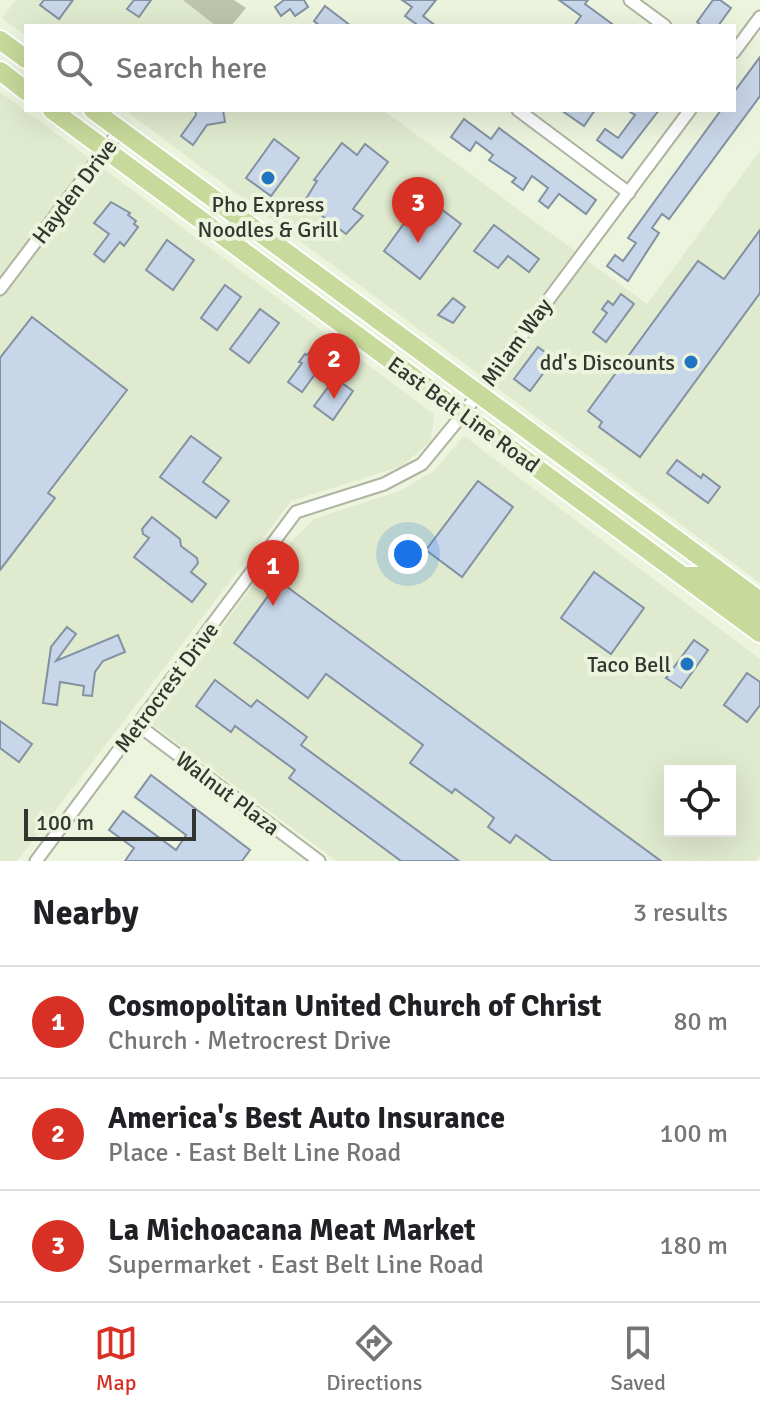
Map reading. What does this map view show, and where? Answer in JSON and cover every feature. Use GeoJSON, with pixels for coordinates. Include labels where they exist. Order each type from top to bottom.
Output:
{"type":"FeatureCollection","features":[{"type":"Feature","properties":{"kind":"main road"},"geometry":{"type":"LineString","coordinates":[[0,40],[24,58]]}},
{"type":"Feature","properties":{"kind":"main road"},"geometry":{"type":"LineString","coordinates":[[0,71],[24,89]]}},
{"type":"Feature","properties":{"kind":"main road","name":"East Belt Line Road"},"geometry":{"type":"LineString","coordinates":[[55,112],[760,633]]}},
{"type":"Feature","properties":{"kind":"main road","name":"East Belt Line Road"},"geometry":{"type":"LineString","coordinates":[[96,112],[760,601]]}},
{"type":"Feature","properties":{"kind":"main road"},"geometry":{"type":"LineString","coordinates":[[584,503],[609,509],[668,551],[697,554]]}},
{"type":"Feature","properties":{"kind":"main road"},"geometry":{"type":"LineString","coordinates":[[683,576],[705,576],[760,614]]}},
{"type":"Feature","properties":{"kind":"street"},"geometry":{"type":"LineString","coordinates":[[630,0],[662,24]]}},
{"type":"Feature","properties":{"kind":"street"},"geometry":{"type":"LineString","coordinates":[[736,49],[760,17]]}},
{"type":"Feature","properties":{"kind":"street"},"geometry":{"type":"LineString","coordinates":[[521,112],[629,193]]}},
{"type":"Feature","properties":{"kind":"street","name":"Milam Way"},"geometry":{"type":"LineString","coordinates":[[296,512],[384,484],[422,464],[463,414],[689,112]]}},
{"type":"Feature","properties":{"kind":"street","name":"Hayden Drive"},"geometry":{"type":"LineString","coordinates":[[0,289],[120,130]]}},
{"type":"Feature","properties":{"kind":"street","name":"Metrocrest Drive"},"geometry":{"type":"LineString","coordinates":[[36,861],[296,512]]}},
{"type":"Feature","properties":{"kind":"street","name":"Walnut Plaza"},"geometry":{"type":"LineString","coordinates":[[138,725],[319,861]]}},
{"type":"Feature","properties":{"kind":"shaded area"},"geometry":{"type":"Polygon","coordinates":[[[16,0],[183,0],[213,24],[24,24],[24,34],[2,18],[16,0]]]}},
{"type":"Feature","properties":{"kind":"shaded area"},"geometry":{"type":"Polygon","coordinates":[[[183,0],[234,0],[246,8],[233,24],[213,24],[183,0]]]}},
{"type":"Feature","properties":{"kind":"shaded area"},"geometry":{"type":"Polygon","coordinates":[[[0,92],[434,414],[431,441],[402,466],[291,501],[17,861],[0,861],[0,92]]]}},
{"type":"Feature","properties":{"kind":"shaded area"},"geometry":{"type":"Polygon","coordinates":[[[128,112],[386,112],[575,251],[481,376],[128,112]]]}},
{"type":"Feature","properties":{"kind":"shaded area"},"geometry":{"type":"Polygon","coordinates":[[[760,151],[760,583],[493,385],[586,260],[647,304],[760,151]]]}},
{"type":"Feature","properties":{"kind":"shaded area"},"geometry":{"type":"Polygon","coordinates":[[[464,436],[760,659],[760,855],[756,861],[337,861],[150,723],[269,564],[314,519],[400,491],[434,471],[464,436]]]}},
{"type":"Feature","properties":{"kind":"building"},"geometry":{"type":"Polygon","coordinates":[[[44,0],[73,0],[59,19],[40,5],[44,0]]]}},
{"type":"Feature","properties":{"kind":"building"},"geometry":{"type":"Polygon","coordinates":[[[134,0],[151,0],[139,17],[127,9],[134,0]]]}},
{"type":"Feature","properties":{"kind":"building"},"geometry":{"type":"Polygon","coordinates":[[[284,0],[304,0],[308,7],[295,16],[290,9],[281,16],[275,7],[284,0]]]}},
{"type":"Feature","properties":{"kind":"building"},"geometry":{"type":"Polygon","coordinates":[[[402,0],[436,0],[423,16],[433,24],[416,24],[405,16],[412,7],[402,0]]]}},
{"type":"Feature","properties":{"kind":"building"},"geometry":{"type":"Polygon","coordinates":[[[559,0],[588,0],[585,4],[612,24],[575,24],[581,16],[559,0]]]}},
{"type":"Feature","properties":{"kind":"building"},"geometry":{"type":"Polygon","coordinates":[[[713,0],[720,0],[731,8],[719,24],[697,22],[713,0]]]}},
{"type":"Feature","properties":{"kind":"building"},"geometry":{"type":"Polygon","coordinates":[[[325,6],[348,24],[318,24],[314,21],[325,6]]]}},
{"type":"Feature","properties":{"kind":"building"},"geometry":{"type":"Polygon","coordinates":[[[760,57],[760,96],[669,219],[662,214],[652,228],[659,233],[628,281],[607,266],[615,255],[623,261],[636,243],[628,238],[720,112],[736,112],[736,89],[760,57]]]}},
{"type":"Feature","properties":{"kind":"building"},"geometry":{"type":"Polygon","coordinates":[[[195,112],[223,112],[225,122],[207,125],[193,145],[181,136],[195,112]]]}},
{"type":"Feature","properties":{"kind":"building"},"geometry":{"type":"Polygon","coordinates":[[[564,112],[594,112],[584,126],[564,112]]]}},
{"type":"Feature","properties":{"kind":"building"},"geometry":{"type":"Polygon","coordinates":[[[630,112],[657,112],[622,158],[597,140],[605,129],[618,138],[635,115],[630,112]]]}},
{"type":"Feature","properties":{"kind":"building"},"geometry":{"type":"Polygon","coordinates":[[[464,119],[491,139],[499,128],[596,200],[586,214],[559,194],[548,208],[539,201],[548,188],[532,176],[523,190],[512,182],[516,178],[489,160],[493,155],[476,142],[470,151],[451,137],[464,119]]]}},
{"type":"Feature","properties":{"kind":"building"},"geometry":{"type":"Polygon","coordinates":[[[274,139],[299,158],[271,196],[246,178],[274,139]]]}},
{"type":"Feature","properties":{"kind":"building"},"geometry":{"type":"Polygon","coordinates":[[[342,143],[357,155],[365,144],[388,162],[353,209],[363,216],[346,234],[304,202],[317,181],[314,180],[342,143]]]}},
{"type":"Feature","properties":{"kind":"building"},"geometry":{"type":"Polygon","coordinates":[[[424,196],[461,224],[420,279],[384,251],[424,196]]]}},
{"type":"Feature","properties":{"kind":"building"},"geometry":{"type":"Polygon","coordinates":[[[111,202],[130,213],[128,215],[138,227],[124,246],[120,242],[104,262],[94,254],[109,234],[94,223],[111,202]]]}},
{"type":"Feature","properties":{"kind":"building"},"geometry":{"type":"Polygon","coordinates":[[[494,225],[539,259],[529,272],[508,256],[498,268],[474,251],[494,225]]]}},
{"type":"Feature","properties":{"kind":"building"},"geometry":{"type":"Polygon","coordinates":[[[760,230],[760,293],[640,457],[599,427],[602,422],[588,411],[698,261],[724,279],[760,230]]]}},
{"type":"Feature","properties":{"kind":"building"},"geometry":{"type":"Polygon","coordinates":[[[167,240],[194,260],[173,290],[146,270],[167,240]]]}},
{"type":"Feature","properties":{"kind":"building"},"geometry":{"type":"Polygon","coordinates":[[[225,285],[241,297],[217,330],[201,318],[225,285]]]}},
{"type":"Feature","properties":{"kind":"building"},"geometry":{"type":"Polygon","coordinates":[[[621,294],[634,304],[606,342],[593,332],[607,313],[602,309],[608,301],[613,305],[621,294]]]}},
{"type":"Feature","properties":{"kind":"building"},"geometry":{"type":"Polygon","coordinates":[[[453,298],[465,307],[453,323],[438,315],[453,298]]]}},
{"type":"Feature","properties":{"kind":"building"},"geometry":{"type":"Polygon","coordinates":[[[260,309],[279,323],[249,363],[230,349],[260,309]]]}},
{"type":"Feature","properties":{"kind":"building"},"geometry":{"type":"Polygon","coordinates":[[[32,317],[127,390],[48,493],[55,498],[0,570],[0,358],[32,317]]]}},
{"type":"Feature","properties":{"kind":"building"},"geometry":{"type":"Polygon","coordinates":[[[538,347],[554,359],[530,391],[514,379],[538,347]]]}},
{"type":"Feature","properties":{"kind":"building"},"geometry":{"type":"Polygon","coordinates":[[[312,349],[326,359],[302,392],[288,382],[302,363],[299,362],[312,349]]]}},
{"type":"Feature","properties":{"kind":"building"},"geometry":{"type":"Polygon","coordinates":[[[335,378],[353,391],[333,420],[314,406],[335,378]]]}},
{"type":"Feature","properties":{"kind":"building"},"geometry":{"type":"Polygon","coordinates":[[[191,436],[221,458],[203,482],[229,501],[216,518],[160,477],[191,436]]]}},
{"type":"Feature","properties":{"kind":"building"},"geometry":{"type":"Polygon","coordinates":[[[677,460],[701,478],[703,474],[720,487],[708,503],[667,473],[677,460]]]}},
{"type":"Feature","properties":{"kind":"building"},"geometry":{"type":"Polygon","coordinates":[[[478,481],[513,507],[462,577],[426,550],[478,481]]]}},
{"type":"Feature","properties":{"kind":"building"},"geometry":{"type":"Polygon","coordinates":[[[152,517],[180,539],[181,546],[197,558],[198,563],[191,572],[206,584],[192,602],[134,557],[149,538],[142,529],[152,517]]]}},
{"type":"Feature","properties":{"kind":"building"},"geometry":{"type":"Polygon","coordinates":[[[594,572],[644,608],[611,654],[561,618],[594,572]]]}},
{"type":"Feature","properties":{"kind":"building"},"geometry":{"type":"Polygon","coordinates":[[[279,581],[661,861],[552,861],[516,835],[510,843],[488,827],[494,818],[455,789],[452,793],[410,763],[423,745],[326,674],[308,698],[234,643],[279,581]]]}},
{"type":"Feature","properties":{"kind":"building"},"geometry":{"type":"Polygon","coordinates":[[[67,627],[76,634],[56,661],[118,635],[125,652],[103,661],[95,672],[92,696],[83,695],[84,686],[60,682],[57,705],[43,703],[51,647],[67,627]]]}},
{"type":"Feature","properties":{"kind":"building","name":"Taco Bell"},"geometry":{"type":"Polygon","coordinates":[[[694,640],[708,650],[681,688],[666,678],[694,640]]]}},
{"type":"Feature","properties":{"kind":"building"},"geometry":{"type":"Polygon","coordinates":[[[747,673],[760,682],[760,705],[747,722],[724,705],[747,673]]]}},
{"type":"Feature","properties":{"kind":"building"},"geometry":{"type":"Polygon","coordinates":[[[215,680],[251,707],[257,700],[307,737],[301,745],[459,861],[401,861],[289,778],[295,770],[235,726],[231,732],[196,706],[215,680]]]}},
{"type":"Feature","properties":{"kind":"building"},"geometry":{"type":"Polygon","coordinates":[[[0,721],[32,744],[19,762],[0,748],[0,721]]]}},
{"type":"Feature","properties":{"kind":"building"},"geometry":{"type":"Polygon","coordinates":[[[151,775],[250,850],[242,861],[125,861],[134,848],[109,830],[123,811],[176,850],[186,835],[135,797],[151,775]]]}},
{"type":"Feature","properties":{"kind":"place","name":"Pho Express Noodles & Grill"},"geometry":{"type":"Point","coordinates":[268,178]}},
{"type":"Feature","properties":{"kind":"place","name":"La Michoacana Meat Market"},"geometry":{"type":"Point","coordinates":[418,243]}},
{"type":"Feature","properties":{"kind":"place","name":"dd's Discounts"},"geometry":{"type":"Point","coordinates":[691,362]}},
{"type":"Feature","properties":{"kind":"place","name":"America's Best Auto Insurance"},"geometry":{"type":"Point","coordinates":[334,399]}},
{"type":"Feature","properties":{"kind":"place","name":"Cosmopolitan United Church of Christ"},"geometry":{"type":"Point","coordinates":[273,606]}},
{"type":"Feature","properties":{"kind":"place","name":"Taco Bell"},"geometry":{"type":"Point","coordinates":[687,664]}}]}
